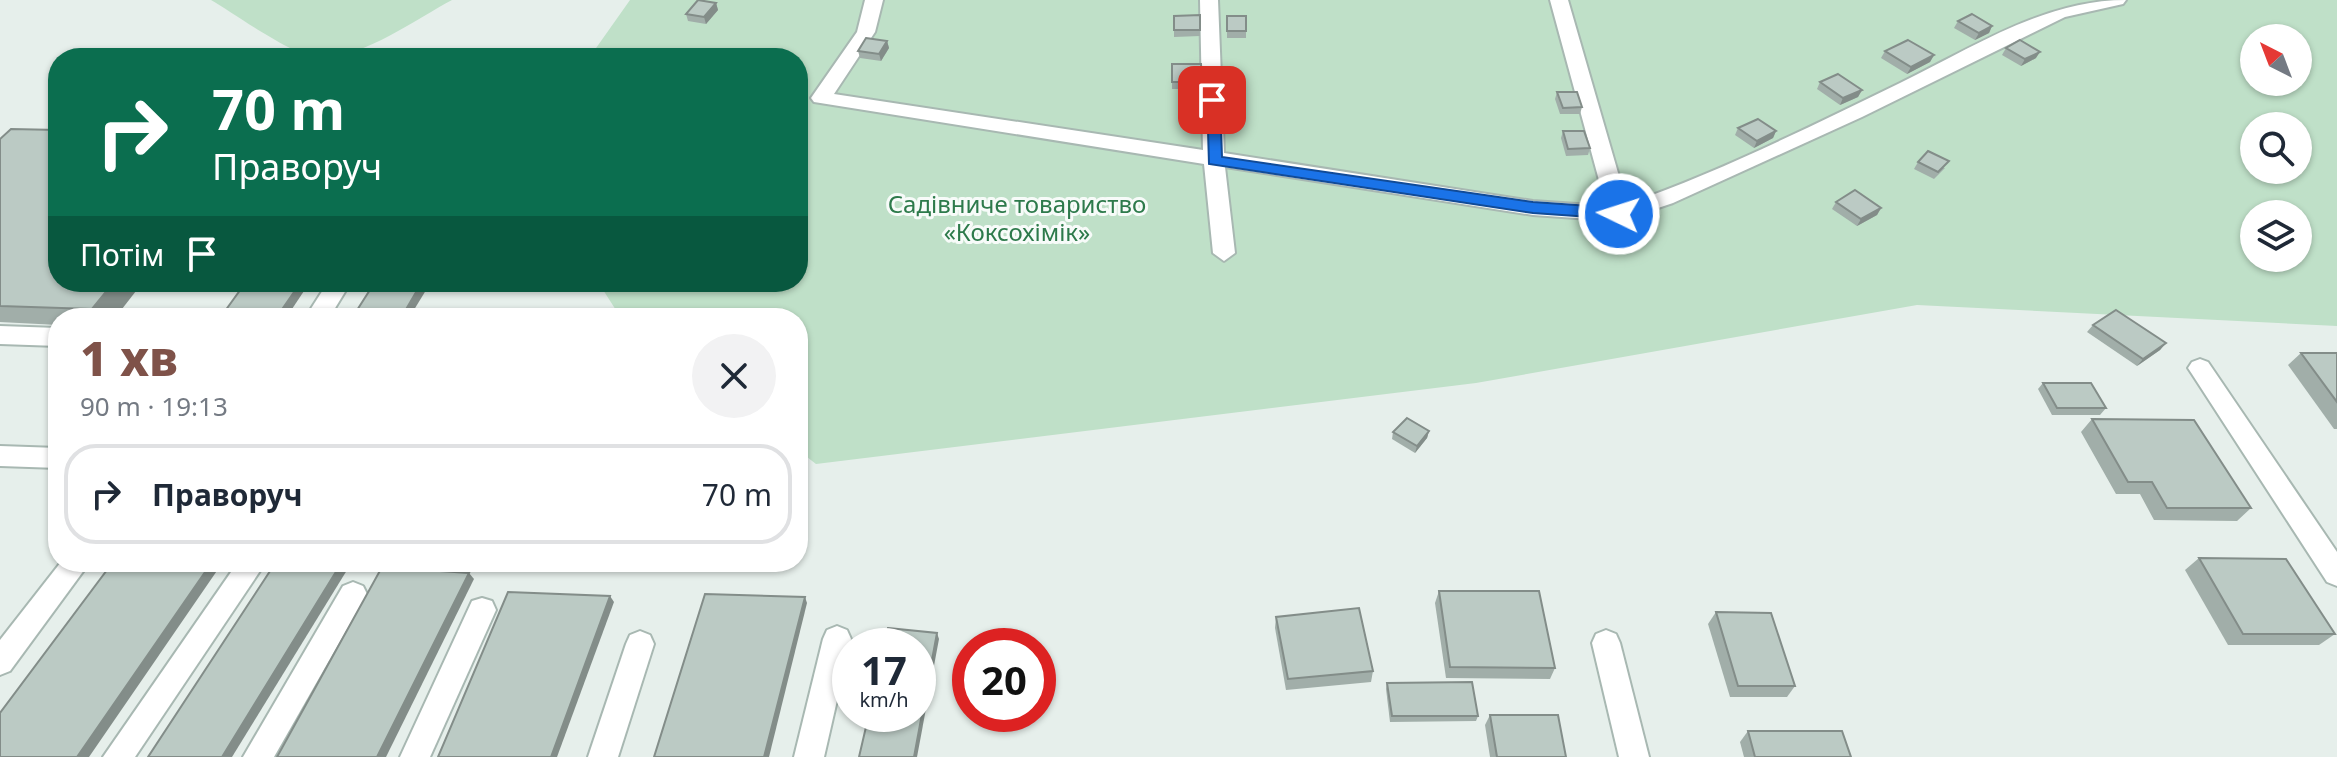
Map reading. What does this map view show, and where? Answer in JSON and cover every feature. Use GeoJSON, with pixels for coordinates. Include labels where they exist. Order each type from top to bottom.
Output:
{"type":"FeatureCollection","features":[{"type":"Feature","properties":{"kind":"street"},"geometry":{"type":"LineString","coordinates":[[874,0],[866,32],[821,98],[1533,208],[1619,214],[1666,198],[1855,113],[1992,42],[2059,13],[2117,0]]}},
{"type":"Feature","properties":{"kind":"street"},"geometry":{"type":"LineString","coordinates":[[1209,0],[1214,161],[1224,253]]}},
{"type":"Feature","properties":{"kind":"street"},"geometry":{"type":"LineString","coordinates":[[1559,0],[1619,214]]}},
{"type":"Feature","properties":{"kind":"street"},"geometry":{"type":"LineString","coordinates":[[0,335],[48,337]]}},
{"type":"Feature","properties":{"kind":"street"},"geometry":{"type":"LineString","coordinates":[[2200,368],[2337,574]]}},
{"type":"Feature","properties":{"kind":"street"},"geometry":{"type":"LineString","coordinates":[[0,456],[48,458]]}},
{"type":"Feature","properties":{"kind":"street"},"geometry":{"type":"LineString","coordinates":[[0,662],[69,572]]}},
{"type":"Feature","properties":{"kind":"street"},"geometry":{"type":"LineString","coordinates":[[118,757],[246,572]]}},
{"type":"Feature","properties":{"kind":"street"},"geometry":{"type":"LineString","coordinates":[[258,757],[353,594]]}},
{"type":"Feature","properties":{"kind":"street"},"geometry":{"type":"LineString","coordinates":[[415,757],[482,610]]}},
{"type":"Feature","properties":{"kind":"street"},"geometry":{"type":"LineString","coordinates":[[1606,643],[1634,757]]}},
{"type":"Feature","properties":{"kind":"street"},"geometry":{"type":"LineString","coordinates":[[603,757],[640,644]]}},
{"type":"Feature","properties":{"kind":"street"},"geometry":{"type":"LineString","coordinates":[[809,757],[832,660]]}},
{"type":"Feature","properties":{"kind":"green space"},"geometry":{"type":"Polygon","coordinates":[[[211,0],[452,0],[364,48],[290,48],[211,0]]]}},
{"type":"Feature","properties":{"kind":"green space","name":"Садівниче товариство «Коксохімік»"},"geometry":{"type":"Polygon","coordinates":[[[630,0],[2337,0],[2337,326],[1917,305],[1476,383],[816,464],[808,458],[808,308],[615,308],[604,292],[808,292],[808,48],[596,48],[630,0]]]}},
{"type":"Feature","properties":{"kind":"building"},"geometry":{"type":"Polygon","coordinates":[[[698,0],[716,3],[704,17],[686,14],[698,0]]]}},
{"type":"Feature","properties":{"kind":"building"},"geometry":{"type":"Polygon","coordinates":[[[1972,14],[1992,26],[1979,33],[1958,21],[1972,14]]]}},
{"type":"Feature","properties":{"kind":"building"},"geometry":{"type":"Polygon","coordinates":[[[1200,15],[1200,30],[1174,30],[1174,16],[1200,15]]]}},
{"type":"Feature","properties":{"kind":"building"},"geometry":{"type":"Polygon","coordinates":[[[1227,16],[1246,16],[1246,31],[1227,31],[1227,16]]]}},
{"type":"Feature","properties":{"kind":"building"},"geometry":{"type":"Polygon","coordinates":[[[866,38],[887,41],[879,54],[858,51],[866,38]]]}},
{"type":"Feature","properties":{"kind":"building"},"geometry":{"type":"Polygon","coordinates":[[[1908,40],[1934,55],[1911,67],[1885,51],[1908,40]]]}},
{"type":"Feature","properties":{"kind":"building"},"geometry":{"type":"Polygon","coordinates":[[[2020,40],[2040,52],[2025,59],[2006,48],[2020,40]]]}},
{"type":"Feature","properties":{"kind":"building"},"geometry":{"type":"Polygon","coordinates":[[[1172,64],[1201,64],[1202,82],[1172,82],[1172,64]]]}},
{"type":"Feature","properties":{"kind":"building"},"geometry":{"type":"Polygon","coordinates":[[[1838,74],[1862,90],[1843,98],[1820,82],[1838,74]]]}},
{"type":"Feature","properties":{"kind":"building"},"geometry":{"type":"Polygon","coordinates":[[[1557,92],[1577,92],[1582,107],[1563,108],[1557,92]]]}},
{"type":"Feature","properties":{"kind":"building"},"geometry":{"type":"Polygon","coordinates":[[[1758,119],[1776,131],[1757,141],[1738,128],[1758,119]]]}},
{"type":"Feature","properties":{"kind":"building"},"geometry":{"type":"Polygon","coordinates":[[[11,129],[48,130],[48,292],[106,292],[93,308],[0,306],[0,139],[11,129]]]}},
{"type":"Feature","properties":{"kind":"building"},"geometry":{"type":"Polygon","coordinates":[[[1563,131],[1584,131],[1590,148],[1568,149],[1563,131]]]}},
{"type":"Feature","properties":{"kind":"building"},"geometry":{"type":"Polygon","coordinates":[[[1928,151],[1949,161],[1938,172],[1918,162],[1928,151]]]}},
{"type":"Feature","properties":{"kind":"building"},"geometry":{"type":"Polygon","coordinates":[[[1855,190],[1881,208],[1861,219],[1836,202],[1855,190]]]}},
{"type":"Feature","properties":{"kind":"building"},"geometry":{"type":"Polygon","coordinates":[[[239,292],[294,292],[283,308],[227,308],[239,292]]]}},
{"type":"Feature","properties":{"kind":"building"},"geometry":{"type":"Polygon","coordinates":[[[369,292],[416,292],[407,308],[358,308],[369,292]]]}},
{"type":"Feature","properties":{"kind":"building"},"geometry":{"type":"Polygon","coordinates":[[[2116,310],[2166,343],[2143,359],[2093,325],[2116,310]]]}},
{"type":"Feature","properties":{"kind":"building"},"geometry":{"type":"Polygon","coordinates":[[[2301,353],[2337,353],[2337,402],[2301,353]]]}},
{"type":"Feature","properties":{"kind":"building"},"geometry":{"type":"Polygon","coordinates":[[[2043,383],[2091,383],[2106,408],[2057,408],[2043,383]]]}},
{"type":"Feature","properties":{"kind":"building"},"geometry":{"type":"Polygon","coordinates":[[[1407,418],[1429,431],[1417,446],[1393,432],[1407,418]]]}},
{"type":"Feature","properties":{"kind":"building"},"geometry":{"type":"Polygon","coordinates":[[[2092,419],[2194,420],[2251,508],[2167,508],[2152,482],[2128,482],[2092,419]]]}},
{"type":"Feature","properties":{"kind":"building"},"geometry":{"type":"Polygon","coordinates":[[[2199,558],[2286,559],[2335,634],[2243,634],[2199,558]]]}},
{"type":"Feature","properties":{"kind":"building"},"geometry":{"type":"Polygon","coordinates":[[[106,572],[205,572],[77,757],[0,757],[0,713],[106,572]]]}},
{"type":"Feature","properties":{"kind":"building"},"geometry":{"type":"Polygon","coordinates":[[[269,572],[336,572],[222,757],[148,757],[269,572]]]}},
{"type":"Feature","properties":{"kind":"building"},"geometry":{"type":"Polygon","coordinates":[[[379,572],[469,573],[377,757],[277,757],[379,572]]]}},
{"type":"Feature","properties":{"kind":"building"},"geometry":{"type":"Polygon","coordinates":[[[1439,591],[1539,591],[1555,668],[1450,667],[1439,591]]]}},
{"type":"Feature","properties":{"kind":"building"},"geometry":{"type":"Polygon","coordinates":[[[508,592],[610,596],[551,757],[438,757],[508,592]]]}},
{"type":"Feature","properties":{"kind":"building"},"geometry":{"type":"Polygon","coordinates":[[[705,594],[805,597],[764,757],[654,757],[705,594]]]}},
{"type":"Feature","properties":{"kind":"building"},"geometry":{"type":"Polygon","coordinates":[[[1359,608],[1373,671],[1288,679],[1276,617],[1359,608]]]}},
{"type":"Feature","properties":{"kind":"building"},"geometry":{"type":"Polygon","coordinates":[[[1716,612],[1771,613],[1795,686],[1738,686],[1716,612]]]}},
{"type":"Feature","properties":{"kind":"building"},"geometry":{"type":"Polygon","coordinates":[[[1472,682],[1478,716],[1392,716],[1387,683],[1472,682]]]}},
{"type":"Feature","properties":{"kind":"building"},"geometry":{"type":"Polygon","coordinates":[[[1490,715],[1558,715],[1566,757],[1497,757],[1490,715]]]}},
{"type":"Feature","properties":{"kind":"building"},"geometry":{"type":"Polygon","coordinates":[[[1748,731],[1842,731],[1851,757],[1755,757],[1748,731]]]}},
{"type":"Feature","properties":{"kind":"building"},"geometry":{"type":"Polygon","coordinates":[[[865,732],[919,732],[914,757],[859,757],[865,732]]]}},
{"type":"Feature","properties":{"kind":"route"},"geometry":{"type":"LineString","coordinates":[[1212,100],[1214,161],[1533,208],[1619,214]]}}]}
